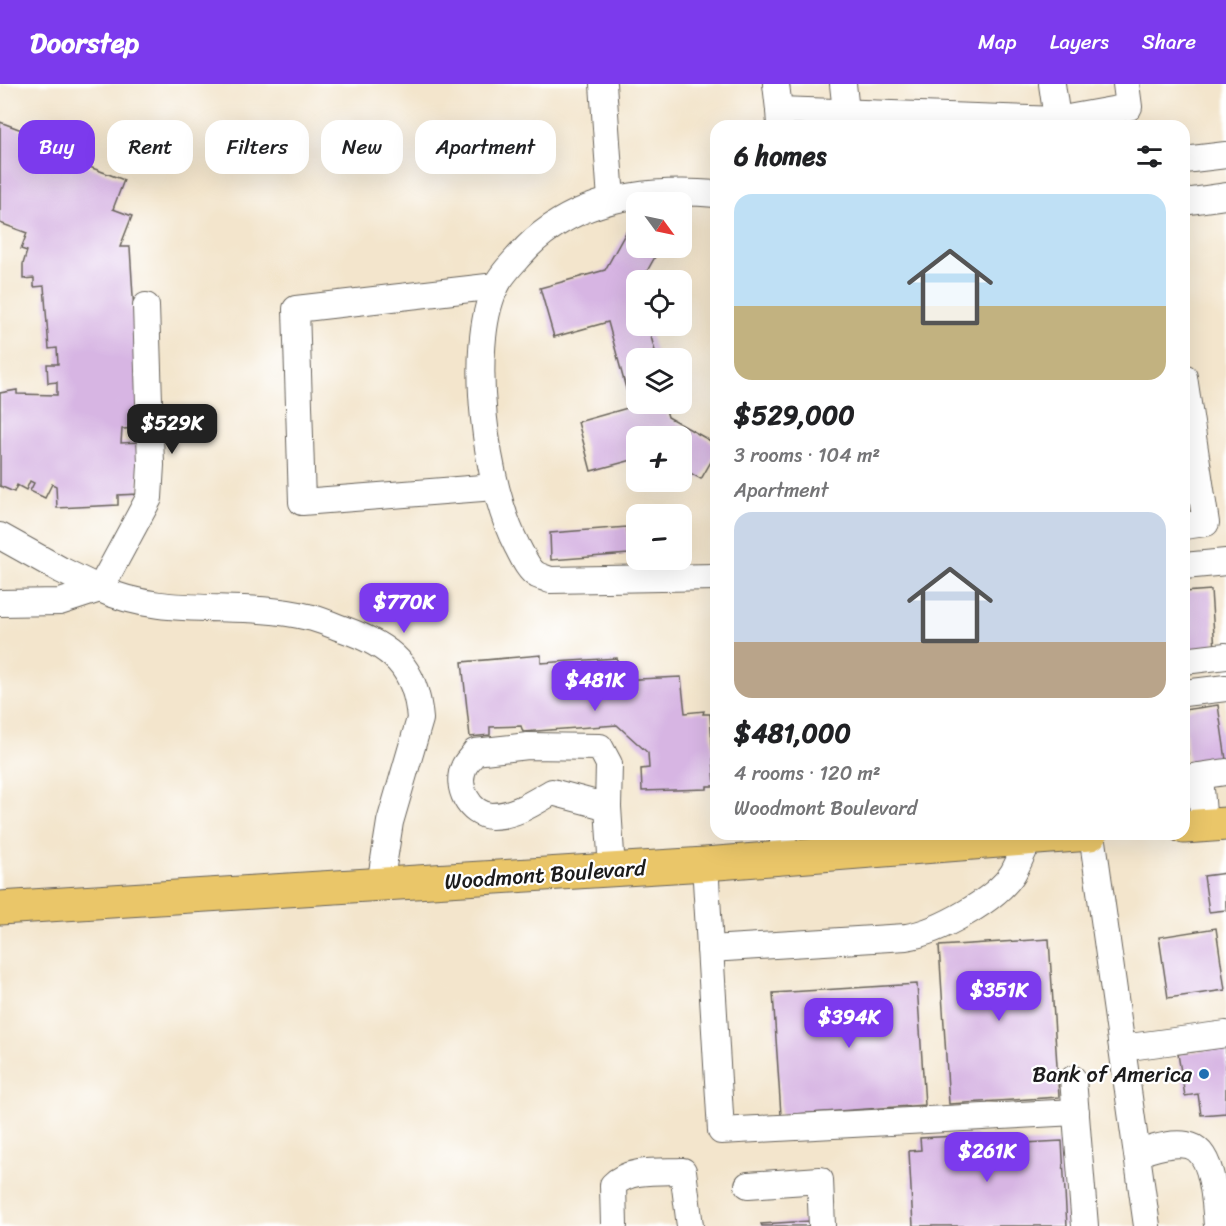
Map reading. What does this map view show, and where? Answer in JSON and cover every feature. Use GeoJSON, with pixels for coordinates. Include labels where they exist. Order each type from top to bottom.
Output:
{"type":"FeatureCollection","features":[{"type":"Feature","properties":{"kind":"main road","name":"Woodmont Boulevard"},"geometry":{"type":"LineString","coordinates":[[0,908],[705,864],[783,846],[935,840]]}},
{"type":"Feature","properties":{"kind":"street"},"geometry":{"type":"LineString","coordinates":[[603,84],[611,200]]}},
{"type":"Feature","properties":{"kind":"street"},"geometry":{"type":"LineString","coordinates":[[776,84],[779,118],[846,112],[999,120]]}},
{"type":"Feature","properties":{"kind":"street"},"geometry":{"type":"LineString","coordinates":[[843,84],[846,112]]}},
{"type":"Feature","properties":{"kind":"street"},"geometry":{"type":"LineString","coordinates":[[1052,84],[1057,120]]}},
{"type":"Feature","properties":{"kind":"street"},"geometry":{"type":"LineString","coordinates":[[1070,120],[1129,107],[1126,84]]}},
{"type":"Feature","properties":{"kind":"street"},"geometry":{"type":"LineString","coordinates":[[1190,159],[1226,155]]}},
{"type":"Feature","properties":{"kind":"street"},"geometry":{"type":"LineString","coordinates":[[710,194],[678,191],[611,200],[581,209],[554,224],[534,238],[496,286],[487,311],[482,338],[488,446],[495,488],[508,529],[525,561],[536,574],[550,580],[710,577]]}},
{"type":"Feature","properties":{"kind":"street"},"geometry":{"type":"LineString","coordinates":[[1190,201],[1226,196]]}},
{"type":"Feature","properties":{"kind":"street"},"geometry":{"type":"LineString","coordinates":[[495,488],[302,502],[296,309],[496,286]]}},
{"type":"Feature","properties":{"kind":"street"},"geometry":{"type":"LineString","coordinates":[[0,603],[60,602],[100,588],[149,498],[146,306]]}},
{"type":"Feature","properties":{"kind":"street"},"geometry":{"type":"LineString","coordinates":[[1190,417],[1206,523],[1190,525]]}},
{"type":"Feature","properties":{"kind":"street"},"geometry":{"type":"LineString","coordinates":[[0,536],[61,570],[119,598],[142,603],[263,611],[308,617],[369,638],[389,650],[410,676],[419,705],[420,719],[390,822],[380,885]]}},
{"type":"Feature","properties":{"kind":"street"},"geometry":{"type":"LineString","coordinates":[[1190,565],[1226,562]]}},
{"type":"Feature","properties":{"kind":"street"},"geometry":{"type":"LineString","coordinates":[[1190,660],[1226,656]]}},
{"type":"Feature","properties":{"kind":"street"},"geometry":{"type":"LineString","coordinates":[[1190,692],[1226,688]]}},
{"type":"Feature","properties":{"kind":"street"},"geometry":{"type":"LineString","coordinates":[[608,807],[552,792],[516,813],[489,816],[473,808],[463,796],[461,781],[464,766],[476,752],[528,746],[600,747],[609,764],[608,807],[612,870]]}},
{"type":"Feature","properties":{"kind":"street"},"geometry":{"type":"LineString","coordinates":[[1204,826],[1192,777],[1226,772]]}},
{"type":"Feature","properties":{"kind":"street"},"geometry":{"type":"LineString","coordinates":[[710,949],[906,937],[934,931],[1002,887],[1013,873],[1029,840]]}},
{"type":"Feature","properties":{"kind":"street"},"geometry":{"type":"LineString","coordinates":[[1092,840],[1147,1226]]}},
{"type":"Feature","properties":{"kind":"street"},"geometry":{"type":"LineString","coordinates":[[705,864],[721,1131],[1076,1112]]}},
{"type":"Feature","properties":{"kind":"street"},"geometry":{"type":"LineString","coordinates":[[1122,1048],[1226,1034]]}},
{"type":"Feature","properties":{"kind":"street"},"geometry":{"type":"LineString","coordinates":[[1073,1079],[1085,1226]]}},
{"type":"Feature","properties":{"kind":"street"},"geometry":{"type":"LineString","coordinates":[[1137,1152],[1176,1145],[1198,1148],[1208,1166],[1217,1226]]}},
{"type":"Feature","properties":{"kind":"street"},"geometry":{"type":"LineString","coordinates":[[614,1226],[613,1185],[618,1179],[633,1174],[683,1171],[690,1226]]}},
{"type":"Feature","properties":{"kind":"street"},"geometry":{"type":"LineString","coordinates":[[748,1185],[820,1180],[822,1226]]}},
{"type":"Feature","properties":{"kind":"building"},"geometry":{"type":"Polygon","coordinates":[[[0,122],[18,129],[18,174],[95,174],[95,169],[124,180],[113,209],[132,216],[120,247],[130,247],[141,428],[122,429],[121,443],[139,442],[139,494],[118,495],[118,505],[57,508],[56,486],[52,484],[45,498],[30,491],[34,483],[30,481],[26,490],[17,485],[14,492],[0,486],[0,393],[17,390],[17,394],[57,395],[57,382],[48,383],[47,364],[58,364],[57,348],[49,349],[44,286],[34,287],[34,278],[23,279],[23,264],[27,251],[21,249],[27,233],[0,223],[0,122]]]}},
{"type":"Feature","properties":{"kind":"building"},"geometry":{"type":"Polygon","coordinates":[[[626,232],[626,258],[654,258],[648,270],[626,270],[626,336],[651,336],[654,348],[626,348],[626,389],[608,322],[554,337],[540,288],[605,270],[626,232]]]}},
{"type":"Feature","properties":{"kind":"building"},"geometry":{"type":"Polygon","coordinates":[[[626,408],[626,414],[667,414],[668,417],[684,426],[626,426],[626,462],[591,471],[578,422],[626,408]]]}},
{"type":"Feature","properties":{"kind":"building"},"geometry":{"type":"Polygon","coordinates":[[[692,430],[710,441],[710,463],[701,479],[692,474],[692,430]]]}},
{"type":"Feature","properties":{"kind":"building"},"geometry":{"type":"Polygon","coordinates":[[[626,527],[626,554],[551,560],[550,533],[626,527]]]}},
{"type":"Feature","properties":{"kind":"building"},"geometry":{"type":"Polygon","coordinates":[[[1211,590],[1215,650],[1190,652],[1190,592],[1211,590]]]}},
{"type":"Feature","properties":{"kind":"building"},"geometry":{"type":"Polygon","coordinates":[[[541,655],[541,663],[617,658],[617,680],[681,677],[685,713],[704,711],[703,714],[710,714],[710,786],[707,786],[707,789],[642,791],[641,769],[649,768],[648,753],[617,725],[523,732],[521,726],[490,727],[490,735],[470,737],[462,662],[541,655]]]}},
{"type":"Feature","properties":{"kind":"building"},"geometry":{"type":"Polygon","coordinates":[[[1218,705],[1226,760],[1190,769],[1190,709],[1218,705]]]}},
{"type":"Feature","properties":{"kind":"building"},"geometry":{"type":"Polygon","coordinates":[[[1226,873],[1226,910],[1209,912],[1204,876],[1226,873]]]}},
{"type":"Feature","properties":{"kind":"building"},"geometry":{"type":"Polygon","coordinates":[[[1216,928],[1225,990],[1168,998],[1159,937],[1216,928]]]}},
{"type":"Feature","properties":{"kind":"building"},"geometry":{"type":"Polygon","coordinates":[[[1049,939],[1059,1097],[949,1104],[939,946],[1049,939]]]}},
{"type":"Feature","properties":{"kind":"building"},"geometry":{"type":"Polygon","coordinates":[[[917,984],[925,1105],[781,1115],[773,993],[917,984]]]}},
{"type":"Feature","properties":{"kind":"building","name":"Bank of America"},"geometry":{"type":"Polygon","coordinates":[[[1226,1047],[1226,1113],[1201,1115],[1198,1094],[1185,1096],[1178,1054],[1226,1047]]]}},
{"type":"Feature","properties":{"kind":"building"},"geometry":{"type":"Polygon","coordinates":[[[975,1135],[986,1145],[1062,1141],[1067,1226],[913,1226],[909,1151],[921,1150],[920,1138],[975,1135]]]}},
{"type":"Feature","properties":{"kind":"building"},"geometry":{"type":"Polygon","coordinates":[[[810,1221],[811,1226],[762,1226],[761,1224],[810,1221]]]}},
{"type":"Feature","properties":{"kind":"place","name":"Bank of America"},"geometry":{"type":"Point","coordinates":[1204,1074]}}]}
